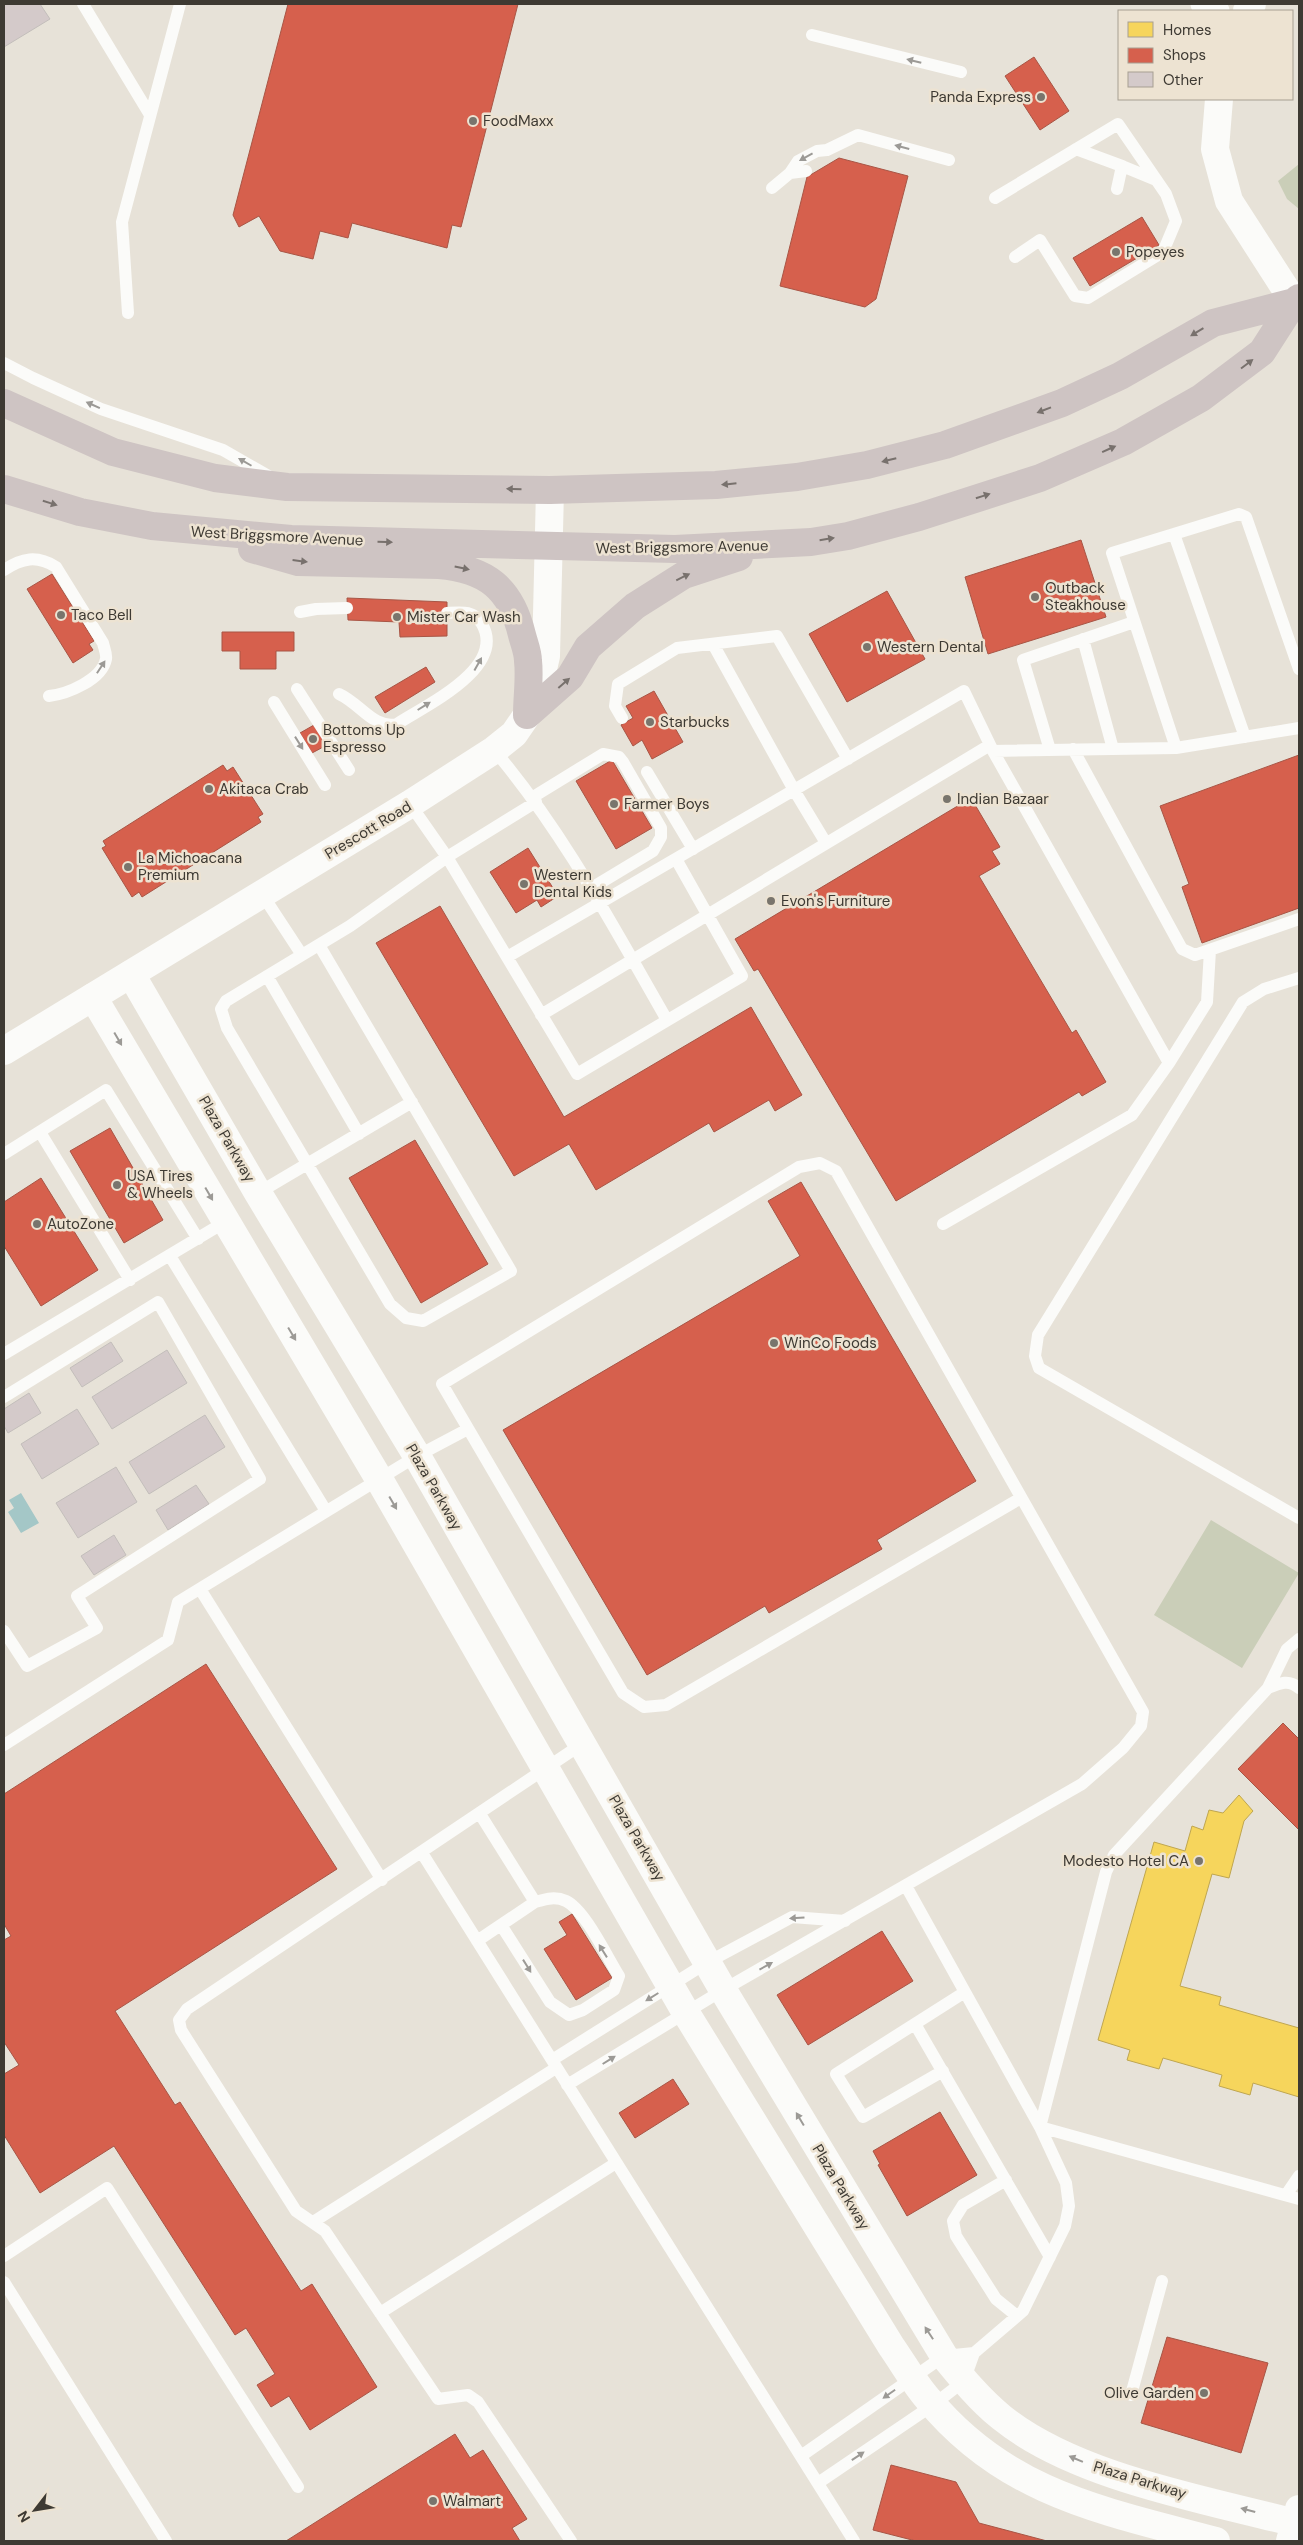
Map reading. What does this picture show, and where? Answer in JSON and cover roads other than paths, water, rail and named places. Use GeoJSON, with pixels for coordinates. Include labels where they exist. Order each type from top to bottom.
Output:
{"type":"FeatureCollection","features":[{"type":"Feature","properties":{"kind":"main road"},"geometry":{"type":"LineString","coordinates":[[4,404],[113,452],[215,478],[287,486],[550,490],[716,485],[797,477],[868,465],[945,445],[1012,423],[1062,403],[1120,376],[1213,323],[1297,303]]}},
{"type":"Feature","properties":{"kind":"main road","name":"West Briggsmore Avenue"},"geometry":{"type":"LineString","coordinates":[[4,489],[80,512],[186,531],[291,540],[675,549],[783,545],[848,536],[899,523],[1040,478],[1123,442],[1201,398],[1262,352],[1297,303]]}},
{"type":"Feature","properties":{"kind":"main road"},"geometry":{"type":"LineString","coordinates":[[186,531],[298,562],[455,566],[483,575],[506,596],[513,607],[520,625],[528,660],[527,715]]}},
{"type":"Feature","properties":{"kind":"main road"},"geometry":{"type":"LineString","coordinates":[[527,715],[570,677],[588,647],[635,606],[684,575],[712,564],[783,545]]}},
{"type":"Feature","properties":{"kind":"street"},"geometry":{"type":"LineString","coordinates":[[1203,4],[1215,10]]}},
{"type":"Feature","properties":{"kind":"street"},"geometry":{"type":"LineString","coordinates":[[1219,100],[1215,149],[1229,201],[1297,303]]}},
{"type":"Feature","properties":{"kind":"street","name":"Prescott Road"},"geometry":{"type":"LineString","coordinates":[[4,1051],[410,804],[494,750],[514,734],[527,715],[546,656],[550,490]]}},
{"type":"Feature","properties":{"kind":"street","name":"Plaza Parkway"},"geometry":{"type":"LineString","coordinates":[[131,974],[258,1193],[417,1456],[723,1990],[944,2356],[971,2390],[1002,2418],[1039,2442],[1117,2476],[1295,2524]]}},
{"type":"Feature","properties":{"kind":"street"},"geometry":{"type":"LineString","coordinates":[[93,997],[379,1479],[686,2013],[913,2378],[933,2405],[985,2454],[1026,2480],[1060,2497],[1216,2541]]}},
{"type":"Feature","properties":{"kind":"lane"},"geometry":{"type":"LineString","coordinates":[[83,4],[150,115]]}},
{"type":"Feature","properties":{"kind":"lane"},"geometry":{"type":"LineString","coordinates":[[128,314],[122,222],[180,4]]}},
{"type":"Feature","properties":{"kind":"lane"},"geometry":{"type":"LineString","coordinates":[[812,35],[961,72]]}},
{"type":"Feature","properties":{"kind":"lane"},"geometry":{"type":"LineString","coordinates":[[996,198],[1118,124],[1166,194],[1176,221],[1163,252],[1088,298],[1075,296],[1040,240],[1015,257]]}},
{"type":"Feature","properties":{"kind":"lane"},"geometry":{"type":"LineString","coordinates":[[772,188],[790,173],[798,161],[817,151],[825,156],[858,135],[949,160]]}},
{"type":"Feature","properties":{"kind":"lane"},"geometry":{"type":"LineString","coordinates":[[1076,149],[1156,180]]}},
{"type":"Feature","properties":{"kind":"lane"},"geometry":{"type":"LineString","coordinates":[[1117,189],[1122,166]]}},
{"type":"Feature","properties":{"kind":"lane"},"geometry":{"type":"LineString","coordinates":[[790,173],[806,171]]}},
{"type":"Feature","properties":{"kind":"lane"},"geometry":{"type":"LineString","coordinates":[[4,363],[101,409],[223,450],[287,486]]}},
{"type":"Feature","properties":{"kind":"lane"},"geometry":{"type":"LineString","coordinates":[[1176,748],[1112,553],[1239,514],[1246,517],[1299,669]]}},
{"type":"Feature","properties":{"kind":"lane"},"geometry":{"type":"LineString","coordinates":[[1174,534],[1245,737]]}},
{"type":"Feature","properties":{"kind":"lane"},"geometry":{"type":"LineString","coordinates":[[4,570],[18,561],[33,558],[47,561],[56,567],[103,643],[106,658],[102,668],[91,678],[62,695],[49,696]]}},
{"type":"Feature","properties":{"kind":"lane"},"geometry":{"type":"LineString","coordinates":[[300,612],[316,609],[347,608]]}},
{"type":"Feature","properties":{"kind":"lane"},"geometry":{"type":"LineString","coordinates":[[339,694],[351,700],[375,721],[386,726],[397,724],[458,686],[472,674],[481,661],[485,635],[482,624],[475,615],[463,611],[447,613]]}},
{"type":"Feature","properties":{"kind":"lane"},"geometry":{"type":"LineString","coordinates":[[1050,750],[1023,660],[1134,622]]}},
{"type":"Feature","properties":{"kind":"lane"},"geometry":{"type":"LineString","coordinates":[[622,718],[615,706],[618,684],[677,648],[777,636],[848,758]]}},
{"type":"Feature","properties":{"kind":"lane"},"geometry":{"type":"LineString","coordinates":[[1083,639],[1113,749]]}},
{"type":"Feature","properties":{"kind":"lane"},"geometry":{"type":"LineString","coordinates":[[713,644],[794,790],[826,843]]}},
{"type":"Feature","properties":{"kind":"lane"},"geometry":{"type":"LineString","coordinates":[[297,689],[349,770]]}},
{"type":"Feature","properties":{"kind":"lane"},"geometry":{"type":"LineString","coordinates":[[507,957],[964,691],[991,748],[1169,1063]]}},
{"type":"Feature","properties":{"kind":"lane"},"geometry":{"type":"LineString","coordinates":[[274,702],[326,785]]}},
{"type":"Feature","properties":{"kind":"lane"},"geometry":{"type":"LineString","coordinates":[[541,1014],[826,843],[991,748],[1050,750],[1176,748],[1299,728]]}},
{"type":"Feature","properties":{"kind":"lane"},"geometry":{"type":"LineString","coordinates":[[1073,749],[1182,949],[1195,955],[1299,918]]}},
{"type":"Feature","properties":{"kind":"lane"},"geometry":{"type":"LineString","coordinates":[[494,750],[534,800],[590,889],[667,1020]]}},
{"type":"Feature","properties":{"kind":"lane"},"geometry":{"type":"LineString","coordinates":[[319,945],[512,1271],[423,1321],[406,1318],[390,1304],[227,1028],[221,1009],[226,1001],[350,926],[447,857],[603,754],[619,757],[623,762],[661,828],[661,837],[653,851],[590,889]]}},
{"type":"Feature","properties":{"kind":"lane"},"geometry":{"type":"LineString","coordinates":[[647,772],[693,849]]}},
{"type":"Feature","properties":{"kind":"lane"},"geometry":{"type":"LineString","coordinates":[[410,804],[447,857],[577,1074],[742,976],[676,859]]}},
{"type":"Feature","properties":{"kind":"lane"},"geometry":{"type":"LineString","coordinates":[[262,894],[302,955]]}},
{"type":"Feature","properties":{"kind":"lane"},"geometry":{"type":"LineString","coordinates":[[943,1224],[1132,1115],[1169,1063],[1207,1002],[1210,950]]}},
{"type":"Feature","properties":{"kind":"lane"},"geometry":{"type":"LineString","coordinates":[[268,976],[359,1134]]}},
{"type":"Feature","properties":{"kind":"lane"},"geometry":{"type":"LineString","coordinates":[[1299,978],[1264,989],[1244,1002],[1038,1335],[1035,1356],[1039,1368],[1299,1518]]}},
{"type":"Feature","properties":{"kind":"lane"},"geometry":{"type":"LineString","coordinates":[[4,1154],[106,1090],[198,1239]]}},
{"type":"Feature","properties":{"kind":"lane"},"geometry":{"type":"LineString","coordinates":[[258,1193],[412,1102]]}},
{"type":"Feature","properties":{"kind":"lane"},"geometry":{"type":"LineString","coordinates":[[40,1132],[130,1280]]}},
{"type":"Feature","properties":{"kind":"lane"},"geometry":{"type":"LineString","coordinates":[[567,2085],[723,1990],[1082,1784],[1123,1748],[1141,1726],[1143,1712],[836,1171],[820,1163],[799,1166],[442,1384],[623,1693],[644,1707],[666,1705],[1021,1498]]}},
{"type":"Feature","properties":{"kind":"lane"},"geometry":{"type":"LineString","coordinates":[[4,1354],[225,1222]]}},
{"type":"Feature","properties":{"kind":"lane"},"geometry":{"type":"LineString","coordinates":[[170,1256],[326,1511]]}},
{"type":"Feature","properties":{"kind":"lane"},"geometry":{"type":"LineString","coordinates":[[4,1397],[158,1302],[260,1479],[78,1596],[96,1628],[27,1666],[4,1631]]}},
{"type":"Feature","properties":{"kind":"lane"},"geometry":{"type":"LineString","coordinates":[[4,1745],[168,1640],[178,1602],[417,1456],[468,1429]]}},
{"type":"Feature","properties":{"kind":"lane"},"geometry":{"type":"LineString","coordinates":[[200,1588],[382,1880]]}},
{"type":"Feature","properties":{"kind":"lane"},"geometry":{"type":"LineString","coordinates":[[1040,2127],[1106,1872],[1114,1855],[1268,1688],[1287,1649],[1299,1639]]}},
{"type":"Feature","properties":{"kind":"lane"},"geometry":{"type":"LineString","coordinates":[[1268,1688],[1284,1682],[1294,1683],[1299,1688]]}},
{"type":"Feature","properties":{"kind":"lane"},"geometry":{"type":"LineString","coordinates":[[571,2541],[478,2402],[468,2395],[438,2399],[325,2231],[296,2211],[181,2030],[179,2020],[187,2009],[382,1880],[582,1744]]}},
{"type":"Feature","properties":{"kind":"lane"},"geometry":{"type":"LineString","coordinates":[[480,1814],[535,1902]]}},
{"type":"Feature","properties":{"kind":"lane"},"geometry":{"type":"LineString","coordinates":[[422,1853],[854,2541]]}},
{"type":"Feature","properties":{"kind":"lane"},"geometry":{"type":"LineString","coordinates":[[818,2483],[933,2405],[964,2381],[974,2352],[1023,2311],[1065,2226],[1069,2206],[1066,2183],[1040,2127],[906,1886]]}},
{"type":"Feature","properties":{"kind":"lane"},"geometry":{"type":"LineString","coordinates":[[477,1941],[501,1924],[535,1902],[553,1898],[566,1901],[578,1911],[619,1976],[614,1990],[583,2010],[570,2015],[550,2002],[501,1924]]}},
{"type":"Feature","properties":{"kind":"lane"},"geometry":{"type":"LineString","coordinates":[[313,2222],[708,1962],[792,1917],[845,1921]]}},
{"type":"Feature","properties":{"kind":"lane"},"geometry":{"type":"LineString","coordinates":[[943,2071],[863,2117],[836,2074],[965,1992]]}},
{"type":"Feature","properties":{"kind":"lane"},"geometry":{"type":"LineString","coordinates":[[915,2024],[1050,2256]]}},
{"type":"Feature","properties":{"kind":"lane"},"geometry":{"type":"LineString","coordinates":[[1040,2127],[1299,2199]]}},
{"type":"Feature","properties":{"kind":"lane"},"geometry":{"type":"LineString","coordinates":[[380,2313],[616,2163]]}},
{"type":"Feature","properties":{"kind":"lane"},"geometry":{"type":"LineString","coordinates":[[1286,2195],[1299,2176]]}},
{"type":"Feature","properties":{"kind":"lane"},"geometry":{"type":"LineString","coordinates":[[1006,2180],[964,2205],[953,2221],[956,2236],[996,2299],[1017,2316]]}},
{"type":"Feature","properties":{"kind":"lane"},"geometry":{"type":"LineString","coordinates":[[4,2256],[107,2188],[298,2487]]}},
{"type":"Feature","properties":{"kind":"lane"},"geometry":{"type":"LineString","coordinates":[[1132,2395],[1162,2281]]}},
{"type":"Feature","properties":{"kind":"lane"},"geometry":{"type":"LineString","coordinates":[[4,2282],[166,2541]]}},
{"type":"Feature","properties":{"kind":"lane"},"geometry":{"type":"LineString","coordinates":[[800,2456],[944,2356],[974,2352]]}},
{"type":"Feature","properties":{"kind":"water"},"geometry":{"type":"Polygon","coordinates":[[[21,1493],[39,1523],[21,1533],[8,1512],[14,1508],[9,1500],[21,1493]]]}},
{"type":"Feature","properties":{"kind":"place","name":"Panda Express"},"geometry":{"type":"Point","coordinates":[1041,97]}},
{"type":"Feature","properties":{"kind":"place","name":"FoodMaxx"},"geometry":{"type":"Point","coordinates":[473,121]}},
{"type":"Feature","properties":{"kind":"place","name":"Popeyes"},"geometry":{"type":"Point","coordinates":[1116,252]}},
{"type":"Feature","properties":{"kind":"place","name":"Outback Steakhouse"},"geometry":{"type":"Point","coordinates":[1035,597]}},
{"type":"Feature","properties":{"kind":"place","name":"Taco Bell"},"geometry":{"type":"Point","coordinates":[61,615]}},
{"type":"Feature","properties":{"kind":"place","name":"Mister Car Wash"},"geometry":{"type":"Point","coordinates":[397,617]}},
{"type":"Feature","properties":{"kind":"place","name":"Western Dental"},"geometry":{"type":"Point","coordinates":[867,647]}},
{"type":"Feature","properties":{"kind":"place","name":"Starbucks"},"geometry":{"type":"Point","coordinates":[650,722]}},
{"type":"Feature","properties":{"kind":"place","name":"Bottoms Up Espresso"},"geometry":{"type":"Point","coordinates":[313,739]}},
{"type":"Feature","properties":{"kind":"place","name":"Akitaca Crab"},"geometry":{"type":"Point","coordinates":[209,789]}},
{"type":"Feature","properties":{"kind":"place","name":"Indian Bazaar"},"geometry":{"type":"Point","coordinates":[947,799]}},
{"type":"Feature","properties":{"kind":"place","name":"Farmer Boys"},"geometry":{"type":"Point","coordinates":[614,804]}},
{"type":"Feature","properties":{"kind":"place","name":"La Michoacana Premium"},"geometry":{"type":"Point","coordinates":[128,867]}},
{"type":"Feature","properties":{"kind":"place","name":"Western Dental Kids"},"geometry":{"type":"Point","coordinates":[524,884]}},
{"type":"Feature","properties":{"kind":"place","name":"Evon's Furniture"},"geometry":{"type":"Point","coordinates":[771,901]}},
{"type":"Feature","properties":{"kind":"place","name":"USA Tires & Wheels"},"geometry":{"type":"Point","coordinates":[117,1185]}},
{"type":"Feature","properties":{"kind":"place","name":"AutoZone"},"geometry":{"type":"Point","coordinates":[37,1224]}},
{"type":"Feature","properties":{"kind":"place","name":"WinCo Foods"},"geometry":{"type":"Point","coordinates":[774,1343]}},
{"type":"Feature","properties":{"kind":"place","name":"Modesto Hotel CA"},"geometry":{"type":"Point","coordinates":[1199,1861]}},
{"type":"Feature","properties":{"kind":"place","name":"Olive Garden"},"geometry":{"type":"Point","coordinates":[1204,2393]}},
{"type":"Feature","properties":{"kind":"place","name":"Walmart"},"geometry":{"type":"Point","coordinates":[433,2501]}}]}
